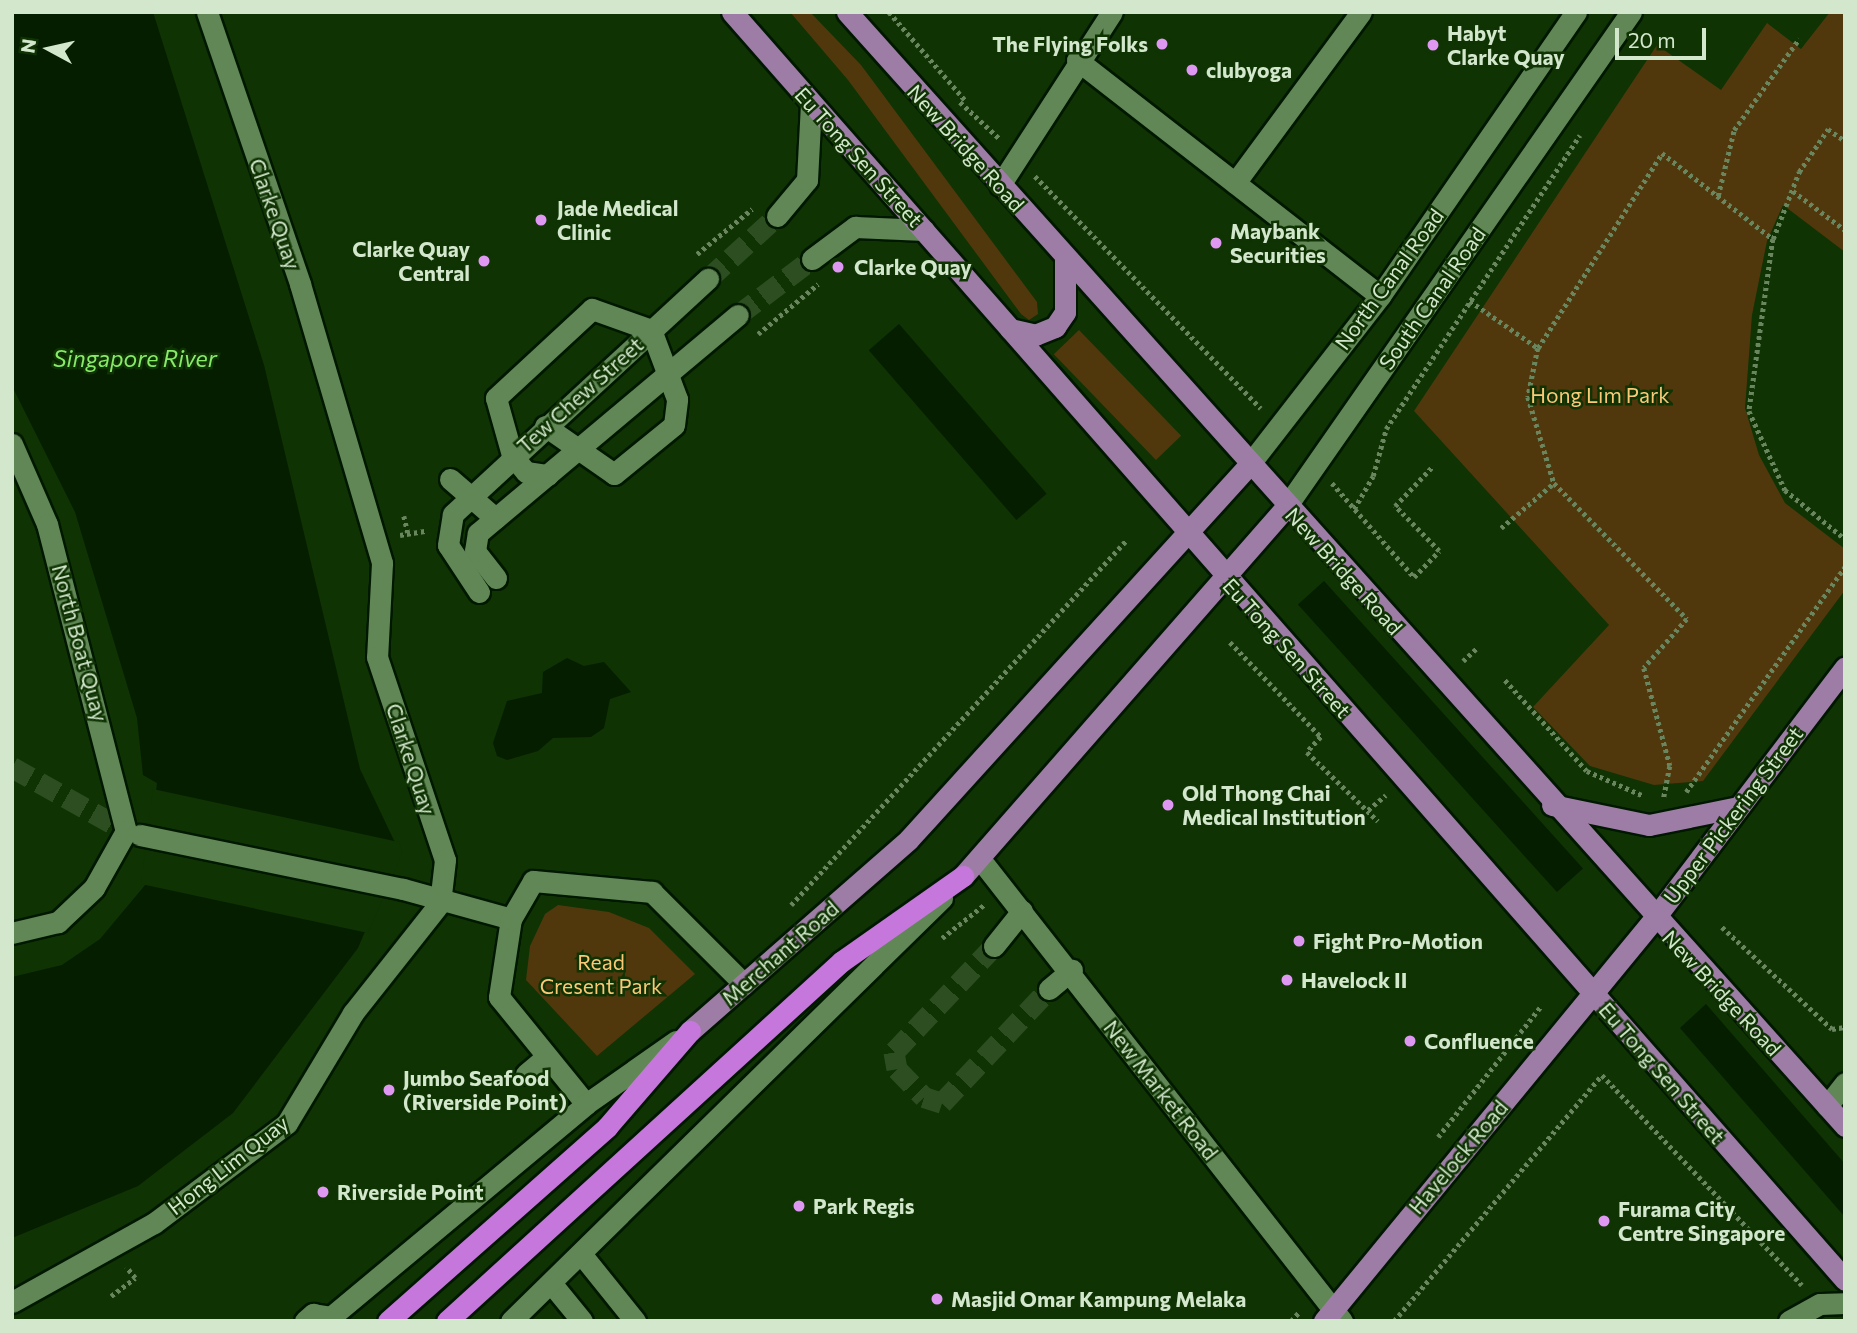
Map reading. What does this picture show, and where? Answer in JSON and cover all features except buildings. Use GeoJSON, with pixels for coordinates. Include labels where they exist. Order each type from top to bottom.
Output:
{"type":"FeatureCollection","features":[{"type":"Feature","properties":{"kind":"highway"},"geometry":{"type":"LineString","coordinates":[[447,1321],[842,961],[963,876]]}},
{"type":"Feature","properties":{"kind":"highway"},"geometry":{"type":"LineString","coordinates":[[388,1321],[607,1127],[690,1031]]}},
{"type":"Feature","properties":{"kind":"main road","name":"Eu Tong Sen Street"},"geometry":{"type":"LineString","coordinates":[[732,12],[1010,329],[1185,534],[1845,1280]]}},
{"type":"Feature","properties":{"kind":"main road","name":"New Bridge Road"},"geometry":{"type":"LineString","coordinates":[[847,12],[1654,919],[1845,1126]]}},
{"type":"Feature","properties":{"kind":"main road"},"geometry":{"type":"LineString","coordinates":[[1010,329],[1035,335],[1055,327],[1065,312],[1065,259]]}},
{"type":"Feature","properties":{"kind":"main road","name":"North Canal Road"},"geometry":{"type":"LineString","coordinates":[[1185,534],[1249,465]]}},
{"type":"Feature","properties":{"kind":"main road","name":"South Canal Road"},"geometry":{"type":"LineString","coordinates":[[1223,576],[1286,507]]}},
{"type":"Feature","properties":{"kind":"main road","name":"Merchant Road"},"geometry":{"type":"LineString","coordinates":[[690,1031],[909,839],[1185,534]]}},
{"type":"Feature","properties":{"kind":"main road"},"geometry":{"type":"LineString","coordinates":[[963,876],[1223,576]]}},
{"type":"Feature","properties":{"kind":"main road","name":"Upper Pickering Street"},"geometry":{"type":"LineString","coordinates":[[1592,993],[1654,919],[1738,807],[1842,677]]}},
{"type":"Feature","properties":{"kind":"main road"},"geometry":{"type":"LineString","coordinates":[[1552,805],[1650,825],[1738,807]]}},
{"type":"Feature","properties":{"kind":"main road","name":"Havelock Road"},"geometry":{"type":"LineString","coordinates":[[1333,1317],[1592,993]]}},
{"type":"Feature","properties":{"kind":"street","name":"Clarke Quay"},"geometry":{"type":"LineString","coordinates":[[207,12],[300,284],[382,563],[377,657],[445,860],[440,903]]}},
{"type":"Feature","properties":{"kind":"street"},"geometry":{"type":"LineString","coordinates":[[1235,183],[1361,12]]}},
{"type":"Feature","properties":{"kind":"street","name":"North Canal Road"},"geometry":{"type":"LineString","coordinates":[[1249,465],[1380,296],[1576,12]]}},
{"type":"Feature","properties":{"kind":"street","name":"South Canal Road"},"geometry":{"type":"LineString","coordinates":[[1286,507],[1631,12]]}},
{"type":"Feature","properties":{"kind":"street"},"geometry":{"type":"LineString","coordinates":[[1000,185],[1105,15]]}},
{"type":"Feature","properties":{"kind":"street"},"geometry":{"type":"LineString","coordinates":[[1077,61],[1380,296]]}},
{"type":"Feature","properties":{"kind":"street"},"geometry":{"type":"LineString","coordinates":[[777,216],[807,180],[811,103]]}},
{"type":"Feature","properties":{"kind":"street"},"geometry":{"type":"LineString","coordinates":[[821,253],[869,224],[924,230]]}},
{"type":"Feature","properties":{"kind":"street","name":"Tew Chew Street"},"geometry":{"type":"LineString","coordinates":[[708,279],[512,456],[526,472],[548,475],[738,315]]}},
{"type":"Feature","properties":{"kind":"street"},"geometry":{"type":"LineString","coordinates":[[479,592],[448,545],[453,514],[512,456],[496,398],[591,310],[651,330],[669,372],[678,405],[674,425],[620,473],[609,473],[545,426]]}},
{"type":"Feature","properties":{"kind":"street","name":"North Boat Quay"},"geometry":{"type":"LineString","coordinates":[[12,444],[47,524],[125,816],[118,845],[94,888],[58,922],[12,933]]}},
{"type":"Feature","properties":{"kind":"street"},"geometry":{"type":"LineString","coordinates":[[496,578],[475,542],[495,518],[548,475]]}},
{"type":"Feature","properties":{"kind":"street"},"geometry":{"type":"LineString","coordinates":[[450,480],[495,518]]}},
{"type":"Feature","properties":{"kind":"street"},"geometry":{"type":"LineString","coordinates":[[140,835],[404,889],[440,903],[511,919]]}},
{"type":"Feature","properties":{"kind":"street","name":"New Market Road"},"geometry":{"type":"LineString","coordinates":[[980,859],[1072,970],[1333,1317]]}},
{"type":"Feature","properties":{"kind":"street"},"geometry":{"type":"LineString","coordinates":[[511,1321],[582,1255],[963,876]]}},
{"type":"Feature","properties":{"kind":"street"},"geometry":{"type":"LineString","coordinates":[[586,1104],[499,997],[511,919],[525,888],[544,878],[641,889],[663,900],[744,984]]}},
{"type":"Feature","properties":{"kind":"street","name":"Hong Lim Quay"},"geometry":{"type":"LineString","coordinates":[[12,1301],[154,1223],[288,1123],[353,1013],[440,903]]}},
{"type":"Feature","properties":{"kind":"street"},"geometry":{"type":"LineString","coordinates":[[994,946],[1022,911]]}},
{"type":"Feature","properties":{"kind":"street"},"geometry":{"type":"LineString","coordinates":[[1049,989],[1072,970]]}},
{"type":"Feature","properties":{"kind":"street","name":"Merchant Road"},"geometry":{"type":"LineString","coordinates":[[329,1319],[586,1104],[690,1031]]}},
{"type":"Feature","properties":{"kind":"street"},"geometry":{"type":"LineString","coordinates":[[526,1074],[546,1056]]}},
{"type":"Feature","properties":{"kind":"street"},"geometry":{"type":"LineString","coordinates":[[1828,1106],[1845,1083]]}},
{"type":"Feature","properties":{"kind":"street"},"geometry":{"type":"LineString","coordinates":[[582,1255],[635,1321]]}},
{"type":"Feature","properties":{"kind":"street"},"geometry":{"type":"LineString","coordinates":[[551,1283],[582,1321]]}},
{"type":"Feature","properties":{"kind":"street"},"geometry":{"type":"LineString","coordinates":[[1788,1321],[1820,1304],[1845,1303]]}},
{"type":"Feature","properties":{"kind":"street"},"geometry":{"type":"LineString","coordinates":[[305,1321],[313,1314],[329,1319]]}},
{"type":"Feature","properties":{"kind":"path"},"geometry":{"type":"LineString","coordinates":[[889,12],[965,100]]}},
{"type":"Feature","properties":{"kind":"path"},"geometry":{"type":"LineString","coordinates":[[1718,197],[1734,130],[1799,39]]}},
{"type":"Feature","properties":{"kind":"path"},"geometry":{"type":"LineString","coordinates":[[1432,467],[1395,506],[1439,551],[1414,577],[1354,509],[1373,476],[1386,429],[1585,128]]}},
{"type":"Feature","properties":{"kind":"path"},"geometry":{"type":"LineString","coordinates":[[1845,141],[1828,129],[1793,191],[1773,239],[1749,411],[1785,490],[1845,539]]}},
{"type":"Feature","properties":{"kind":"path"},"geometry":{"type":"LineString","coordinates":[[1662,804],[1670,766],[1644,668],[1687,619],[1554,483],[1528,397],[1538,348],[1662,153],[1773,239]]}},
{"type":"Feature","properties":{"kind":"path"},"geometry":{"type":"LineString","coordinates":[[1017,158],[1279,426]]}},
{"type":"Feature","properties":{"kind":"path"},"geometry":{"type":"LineString","coordinates":[[1793,191],[1845,230]]}},
{"type":"Feature","properties":{"kind":"path"},"geometry":{"type":"LineString","coordinates":[[754,338],[835,270],[821,253]]}},
{"type":"Feature","properties":{"kind":"path"},"geometry":{"type":"LineString","coordinates":[[1470,301],[1538,348]]}},
{"type":"Feature","properties":{"kind":"path"},"geometry":{"type":"LineString","coordinates":[[1501,528],[1554,483]]}},
{"type":"Feature","properties":{"kind":"path"},"geometry":{"type":"LineString","coordinates":[[404,516],[408,533]]}},
{"type":"Feature","properties":{"kind":"path"},"geometry":{"type":"LineString","coordinates":[[787,909],[1127,540]]}},
{"type":"Feature","properties":{"kind":"path"},"geometry":{"type":"LineString","coordinates":[[1680,799],[1726,743],[1845,567]]}},
{"type":"Feature","properties":{"kind":"path"},"geometry":{"type":"LineString","coordinates":[[1230,642],[1321,737],[1307,752],[1378,821]]}},
{"type":"Feature","properties":{"kind":"path"},"geometry":{"type":"LineString","coordinates":[[1505,680],[1587,771],[1662,804],[1671,802]]}},
{"type":"Feature","properties":{"kind":"path"},"geometry":{"type":"LineString","coordinates":[[1723,926],[1832,1029],[1845,1027]]}},
{"type":"Feature","properties":{"kind":"path"},"geometry":{"type":"LineString","coordinates":[[1394,1321],[1602,1075],[1820,1304]]}},
{"type":"Feature","properties":{"kind":"path"},"geometry":{"type":"LineString","coordinates":[[111,1296],[135,1278]]}},
{"type":"Feature","properties":{"kind":"green space"},"geometry":{"type":"Polygon","coordinates":[[[790,12],[810,12],[861,65],[1037,302],[1038,314],[1029,320],[1021,314],[848,80],[790,12]]]}},
{"type":"Feature","properties":{"kind":"green space","name":"Hong Lim Park"},"geometry":{"type":"Polygon","coordinates":[[[1830,12],[1845,12],[1845,252],[1783,205],[1767,241],[1752,315],[1745,408],[1759,455],[1785,503],[1845,549],[1845,590],[1703,781],[1654,785],[1590,766],[1533,707],[1609,625],[1414,411],[1657,45],[1721,90],[1767,23],[1801,49],[1830,12]]]}},
{"type":"Feature","properties":{"kind":"green space"},"geometry":{"type":"Polygon","coordinates":[[[1079,330],[1181,436],[1156,460],[1054,354],[1079,330]]]}},
{"type":"Feature","properties":{"kind":"green space","name":"Read Cresent Park"},"geometry":{"type":"Polygon","coordinates":[[[558,905],[609,912],[649,928],[695,974],[597,1056],[526,980],[530,946],[545,914],[558,905]]]}},
{"type":"Feature","properties":{"kind":"water","name":"Singapore River"},"geometry":{"type":"Polygon","coordinates":[[[12,12],[153,12],[264,365],[360,769],[399,851],[358,948],[233,1113],[138,1186],[12,1238],[12,977],[62,965],[100,939],[146,884],[157,783],[143,775],[137,718],[75,512],[12,386],[12,12]]]}},
{"type":"Feature","properties":{"kind":"water"},"geometry":{"type":"Polygon","coordinates":[[[899,324],[1047,494],[1016,520],[869,350],[899,324]]]}},
{"type":"Feature","properties":{"kind":"water"},"geometry":{"type":"Polygon","coordinates":[[[1324,581],[1583,869],[1557,892],[1298,604],[1324,581]]]}},
{"type":"Feature","properties":{"kind":"water"},"geometry":{"type":"Polygon","coordinates":[[[567,658],[584,666],[604,662],[631,692],[610,699],[604,728],[591,737],[553,738],[538,751],[507,760],[497,756],[493,743],[507,701],[542,693],[543,672],[567,658]]]}},
{"type":"Feature","properties":{"kind":"water"},"geometry":{"type":"Polygon","coordinates":[[[1706,1004],[1845,1164],[1845,1217],[1680,1028],[1706,1004]]]}},
{"type":"Feature","properties":{"kind":"pier"},"geometry":{"type":"Polygon","coordinates":[[[153,789],[399,842],[402,853],[368,933],[141,884],[153,789]]]}},
{"type":"Feature","properties":{"kind":"tunnel"},"geometry":{"type":"LineString","coordinates":[[708,279],[777,216]]}},
{"type":"Feature","properties":{"kind":"tunnel"},"geometry":{"type":"LineString","coordinates":[[738,315],[812,259]]}},
{"type":"Feature","properties":{"kind":"tunnel"},"geometry":{"type":"LineString","coordinates":[[12,767],[126,831]]}},
{"type":"Feature","properties":{"kind":"tunnel"},"geometry":{"type":"LineString","coordinates":[[994,946],[894,1052],[897,1069],[924,1097],[942,1103],[1049,989]]}},
{"type":"Feature","properties":{"kind":"place","name":"The Flying Folks"},"geometry":{"type":"Point","coordinates":[1162,44]}},
{"type":"Feature","properties":{"kind":"place","name":"Habyt Clarke Quay"},"geometry":{"type":"Point","coordinates":[1433,45]}},
{"type":"Feature","properties":{"kind":"place","name":"clubyoga"},"geometry":{"type":"Point","coordinates":[1192,70]}},
{"type":"Feature","properties":{"kind":"place","name":"Jade Medical Clinic"},"geometry":{"type":"Point","coordinates":[541,220]}},
{"type":"Feature","properties":{"kind":"place","name":"Maybank Securities"},"geometry":{"type":"Point","coordinates":[1216,243]}},
{"type":"Feature","properties":{"kind":"place","name":"Clarke Quay Central"},"geometry":{"type":"Point","coordinates":[484,261]}},
{"type":"Feature","properties":{"kind":"place","name":"Clarke Quay"},"geometry":{"type":"Point","coordinates":[838,267]}},
{"type":"Feature","properties":{"kind":"place","name":"Old Thong Chai Medical Institution"},"geometry":{"type":"Point","coordinates":[1168,805]}},
{"type":"Feature","properties":{"kind":"place","name":"Fight Pro-Motion"},"geometry":{"type":"Point","coordinates":[1299,941]}},
{"type":"Feature","properties":{"kind":"place","name":"Havelock II"},"geometry":{"type":"Point","coordinates":[1287,980]}},
{"type":"Feature","properties":{"kind":"place","name":"Confluence"},"geometry":{"type":"Point","coordinates":[1410,1041]}},
{"type":"Feature","properties":{"kind":"place","name":"Jumbo Seafood (Riverside Point)"},"geometry":{"type":"Point","coordinates":[389,1090]}},
{"type":"Feature","properties":{"kind":"place","name":"Riverside Point"},"geometry":{"type":"Point","coordinates":[323,1192]}},
{"type":"Feature","properties":{"kind":"place","name":"Park Regis"},"geometry":{"type":"Point","coordinates":[799,1206]}},
{"type":"Feature","properties":{"kind":"place","name":"Furama City Centre Singapore"},"geometry":{"type":"Point","coordinates":[1604,1221]}},
{"type":"Feature","properties":{"kind":"place","name":"Masjid Omar Kampung Melaka"},"geometry":{"type":"Point","coordinates":[937,1299]}}]}
